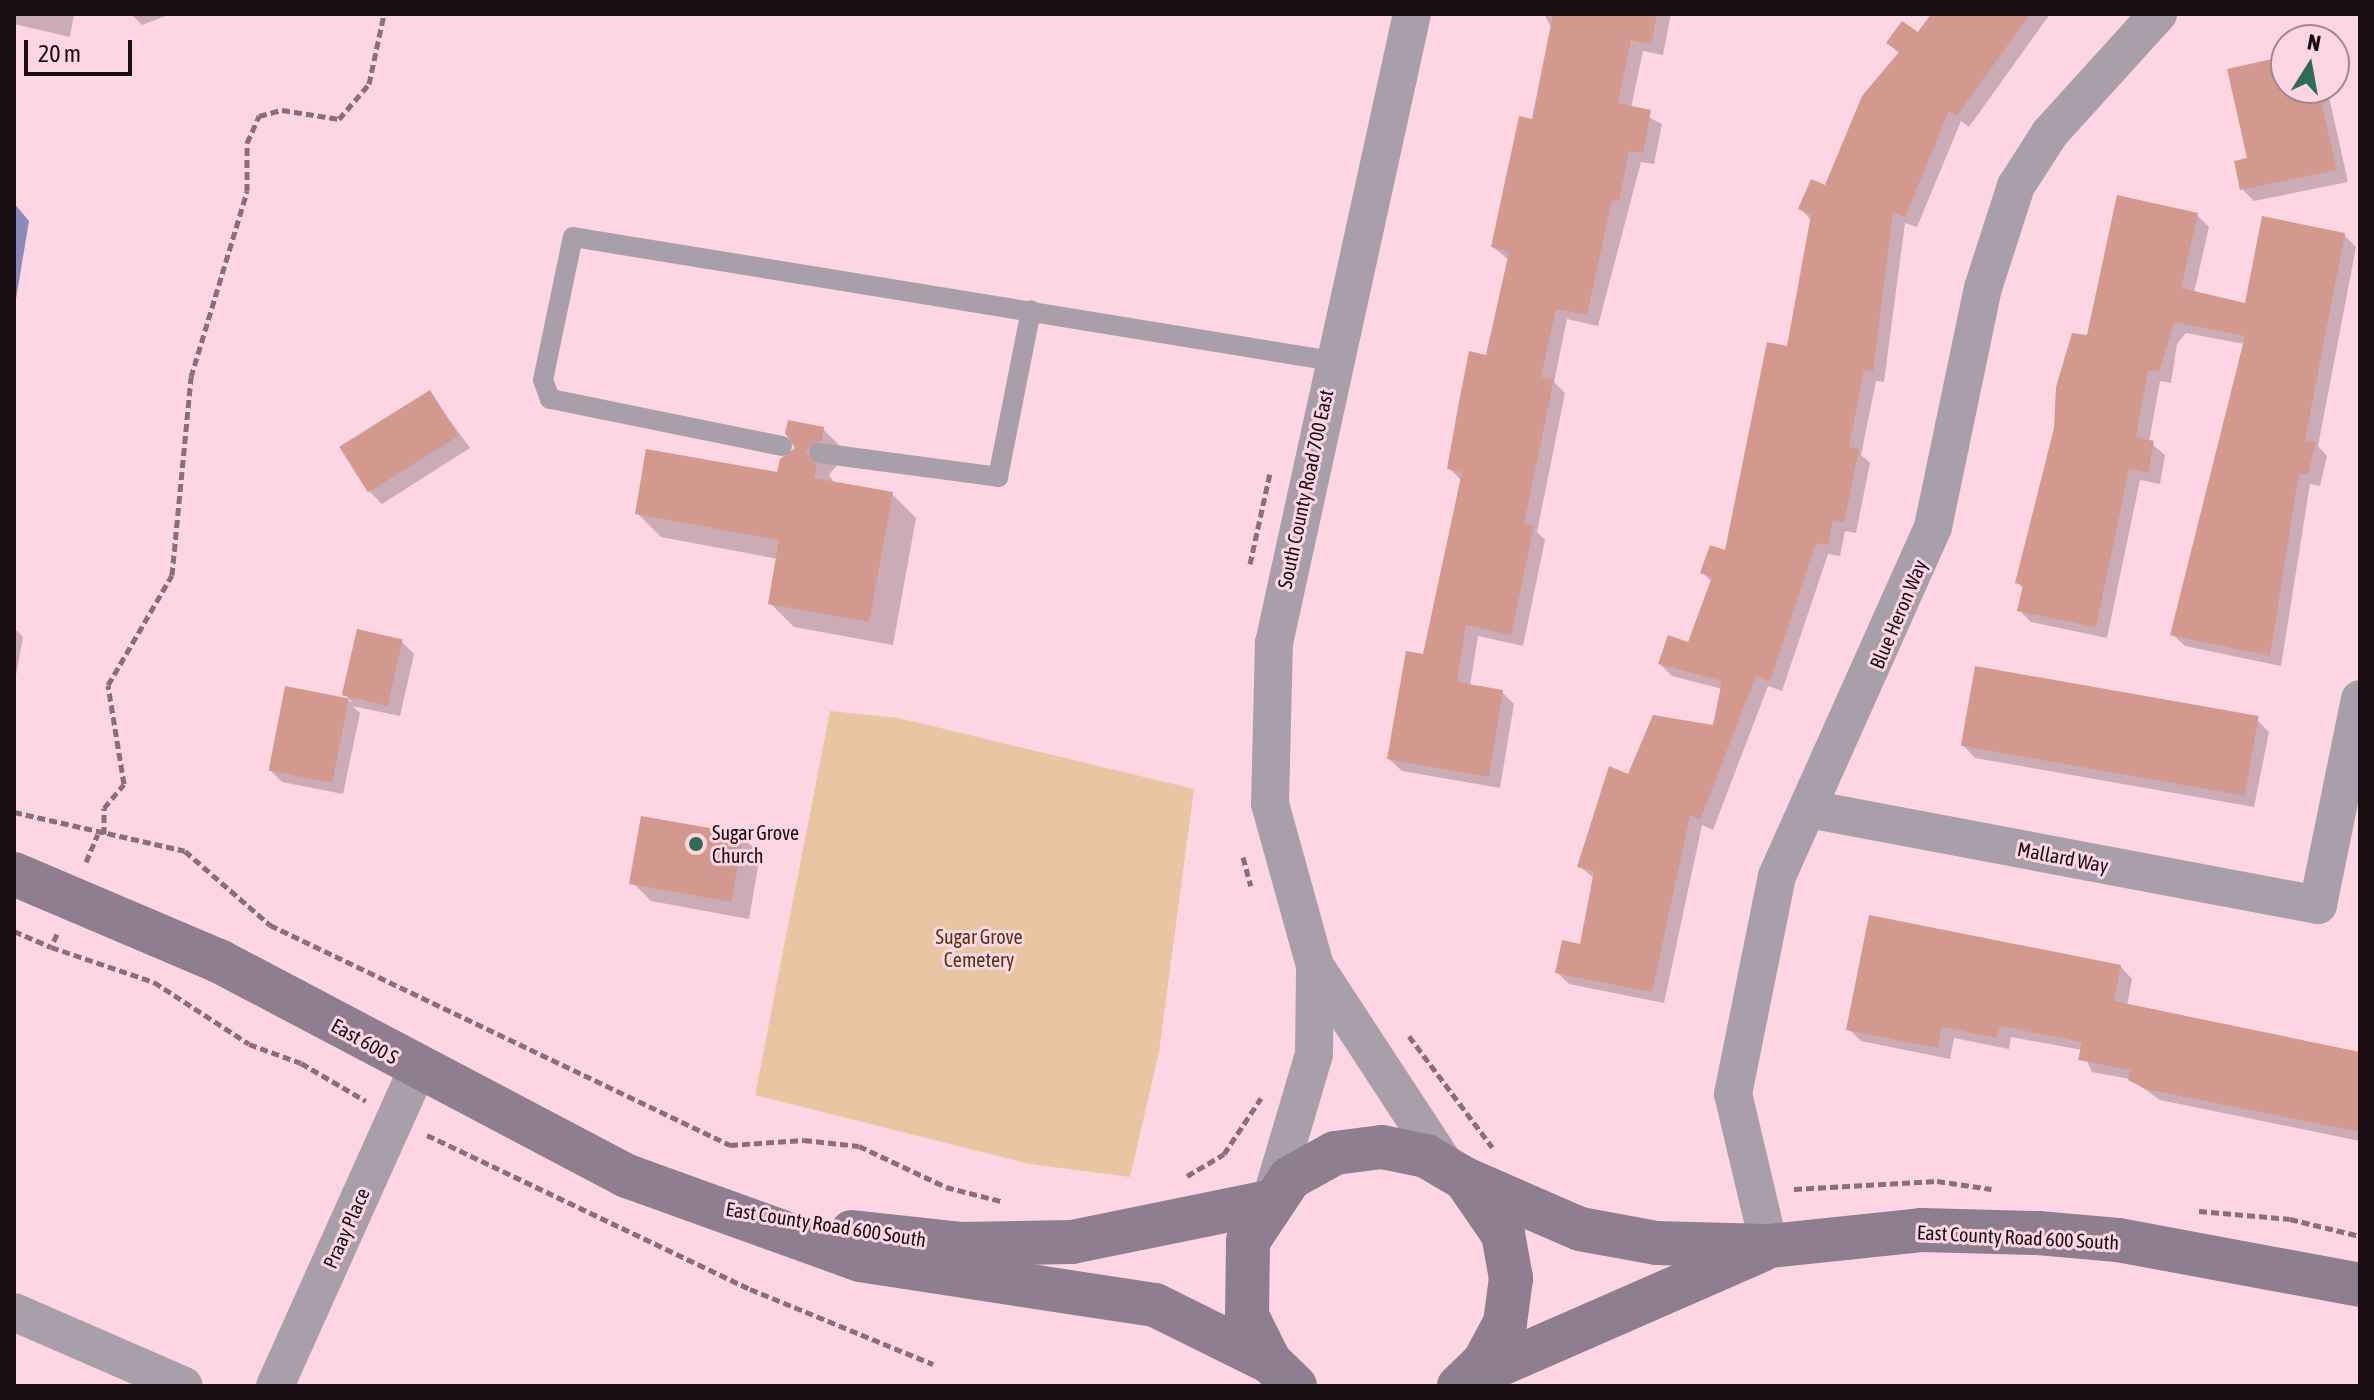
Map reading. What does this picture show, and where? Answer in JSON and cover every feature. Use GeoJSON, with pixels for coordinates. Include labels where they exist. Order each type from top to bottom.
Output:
{"type":"FeatureCollection","features":[{"type":"Feature","properties":{"kind":"street","name":"South County Road 700 East"},"geometry":{"type":"LineString","coordinates":[[1270,1199],[1313,1062],[1315,966],[1270,804],[1268,700],[1333,361],[1412,14]]}},
{"type":"Feature","properties":{"kind":"street","name":"Blue Heron Way"},"geometry":{"type":"LineString","coordinates":[[1769,1246],[1754,1196],[1733,1094],[1738,1049],[1777,876],[1933,527],[1983,288],[2016,186],[2050,133],[2158,14]]}},
{"type":"Feature","properties":{"kind":"street","name":"Mallard Way"},"geometry":{"type":"LineString","coordinates":[[1809,809],[2318,905],[2360,699]]}},
{"type":"Feature","properties":{"kind":"street","name":"East 600 S"},"geometry":{"type":"LineString","coordinates":[[14,874],[73,895],[219,961],[417,1070],[627,1176],[716,1207]]}},
{"type":"Feature","properties":{"kind":"street","name":"South County Road 700 East"},"geometry":{"type":"LineString","coordinates":[[1315,966],[1368,1045],[1469,1166]]}},
{"type":"Feature","properties":{"kind":"street","name":"Praay Place"},"geometry":{"type":"LineString","coordinates":[[275,1386],[417,1070]]}},
{"type":"Feature","properties":{"kind":"street","name":"East County Road 600 South"},"geometry":{"type":"LineString","coordinates":[[716,1207],[874,1236],[1027,1244],[1116,1236],[1270,1199],[1312,1164],[1360,1148],[1404,1150],[1469,1166],[1614,1238],[1769,1246],[1921,1230],[2084,1236],[2360,1285]]}},
{"type":"Feature","properties":{"kind":"street"},"geometry":{"type":"LineString","coordinates":[[1464,1382],[1500,1333],[1511,1278],[1503,1234],[1469,1166]]}},
{"type":"Feature","properties":{"kind":"street"},"geometry":{"type":"LineString","coordinates":[[1270,1199],[1248,1241],[1243,1291],[1282,1374]]}},
{"type":"Feature","properties":{"kind":"street","name":"East County Road 600 South"},"geometry":{"type":"LineString","coordinates":[[716,1207],[860,1260],[1155,1305],[1282,1374]]}},
{"type":"Feature","properties":{"kind":"street","name":"East County Road 600 South"},"geometry":{"type":"LineString","coordinates":[[1464,1382],[1769,1246]]}},
{"type":"Feature","properties":{"kind":"street"},"geometry":{"type":"LineString","coordinates":[[14,1312],[184,1386]]}},
{"type":"Feature","properties":{"kind":"lane"},"geometry":{"type":"LineString","coordinates":[[782,446],[550,399],[543,380],[573,237],[1333,361]]}},
{"type":"Feature","properties":{"kind":"lane"},"geometry":{"type":"LineString","coordinates":[[819,453],[998,477],[1031,310]]}},
{"type":"Feature","properties":{"kind":"path"},"geometry":{"type":"LineString","coordinates":[[51,947],[101,834],[104,808],[124,784],[108,685],[172,575],[191,377],[247,191],[247,143],[259,116],[282,110],[339,119],[369,84],[384,14]]}},
{"type":"Feature","properties":{"kind":"path"},"geometry":{"type":"LineString","coordinates":[[14,812],[101,834],[127,833],[185,851],[270,925],[730,1145],[804,1140],[859,1146],[946,1187],[1015,1205]]}},
{"type":"Feature","properties":{"kind":"path"},"geometry":{"type":"LineString","coordinates":[[14,931],[154,982],[249,1044],[301,1063],[396,1118],[750,1289],[933,1364]]}},
{"type":"Feature","properties":{"kind":"path"},"geometry":{"type":"LineString","coordinates":[[1368,1045],[1406,1031],[1469,1166]]}},
{"type":"Feature","properties":{"kind":"path"},"geometry":{"type":"LineString","coordinates":[[1176,1182],[1224,1154],[1274,1078],[1313,1062]]}},
{"type":"Feature","properties":{"kind":"path"},"geometry":{"type":"LineString","coordinates":[[1754,1196],[1937,1181],[1998,1190]]}},
{"type":"Feature","properties":{"kind":"path"},"geometry":{"type":"LineString","coordinates":[[2182,1210],[2290,1219],[2360,1236]]}},
{"type":"Feature","properties":{"kind":"green space","name":"Sugar Grove Cemetery"},"geometry":{"type":"Polygon","coordinates":[[[830,711],[899,718],[1194,789],[1159,1052],[1130,1177],[1030,1164],[755,1095],[830,711]]]}},
{"type":"Feature","properties":{"kind":"shaded area"},"geometry":{"type":"Polygon","coordinates":[[[14,203],[29,221],[14,311],[14,203]]]}},
{"type":"Feature","properties":{"kind":"building"},"geometry":{"type":"Polygon","coordinates":[[[1553,14],[1657,14],[1651,44],[1631,40],[1618,103],[1651,110],[1643,153],[1629,151],[1619,201],[1612,200],[1587,315],[1556,309],[1541,377],[1554,379],[1524,524],[1534,526],[1511,635],[1466,625],[1457,682],[1503,690],[1489,777],[1387,759],[1406,651],[1423,654],[1462,472],[1447,469],[1469,351],[1486,355],[1509,252],[1491,247],[1519,116],[1532,119],[1553,14]]]}},
{"type":"Feature","properties":{"kind":"building"},"geometry":{"type":"Polygon","coordinates":[[[1931,14],[2030,14],[1957,116],[1949,111],[1905,217],[1893,212],[1873,371],[1864,370],[1849,447],[1859,449],[1844,522],[1833,520],[1828,545],[1816,543],[1770,681],[1756,676],[1700,820],[1690,815],[1652,992],[1555,973],[1562,940],[1580,944],[1594,871],[1577,867],[1609,766],[1628,774],[1653,715],[1713,725],[1722,681],[1658,664],[1668,635],[1688,642],[1712,577],[1700,573],[1710,545],[1725,550],[1767,342],[1787,346],[1811,215],[1798,209],[1811,179],[1825,185],[1862,96],[1899,52],[1886,43],[1902,21],[1918,32],[1931,14]]]}},
{"type":"Feature","properties":{"kind":"building"},"geometry":{"type":"Polygon","coordinates":[[[2270,60],[2270,104],[2322,104],[2337,170],[2240,190],[2234,161],[2247,158],[2227,69],[2270,60]]]}},
{"type":"Feature","properties":{"kind":"building"},"geometry":{"type":"Polygon","coordinates":[[[2117,195],[2198,213],[2181,288],[2245,303],[2262,216],[2345,233],[2305,440],[2316,442],[2308,475],[2299,473],[2270,656],[2170,635],[2245,336],[2174,322],[2159,372],[2148,370],[2136,437],[2154,441],[2148,473],[2129,469],[2096,627],[2017,611],[2023,585],[2015,583],[2054,428],[2056,387],[2072,333],[2087,335],[2117,195]]]}},
{"type":"Feature","properties":{"kind":"building"},"geometry":{"type":"Polygon","coordinates":[[[430,390],[459,436],[368,492],[339,447],[430,390]]]}},
{"type":"Feature","properties":{"kind":"building"},"geometry":{"type":"Polygon","coordinates":[[[788,420],[824,427],[822,440],[806,451],[817,466],[814,478],[893,492],[869,622],[768,604],[779,540],[635,514],[646,449],[777,472],[780,459],[795,448],[785,433],[788,420]]]}},
{"type":"Feature","properties":{"kind":"building"},"geometry":{"type":"Polygon","coordinates":[[[357,629],[403,640],[387,706],[342,695],[357,629]]]}},
{"type":"Feature","properties":{"kind":"building"},"geometry":{"type":"Polygon","coordinates":[[[1975,666],[2259,716],[2245,796],[1961,746],[1975,666]]]}},
{"type":"Feature","properties":{"kind":"building"},"geometry":{"type":"Polygon","coordinates":[[[285,686],[349,698],[332,783],[269,770],[285,686]]]}},
{"type":"Feature","properties":{"kind":"building"},"geometry":{"type":"Polygon","coordinates":[[[641,816],[743,834],[731,902],[629,884],[641,816]]]}},
{"type":"Feature","properties":{"kind":"building"},"geometry":{"type":"Polygon","coordinates":[[[1869,915],[2121,965],[2114,1001],[2360,1052],[2360,1132],[2146,1089],[2128,1080],[2130,1070],[2078,1060],[2082,1042],[2000,1026],[1997,1038],[1942,1027],[1938,1048],[1846,1030],[1869,915]]]}},
{"type":"Feature","properties":{"kind":"place","name":"Sugar Grove Church"},"geometry":{"type":"Point","coordinates":[696,844]}}]}
